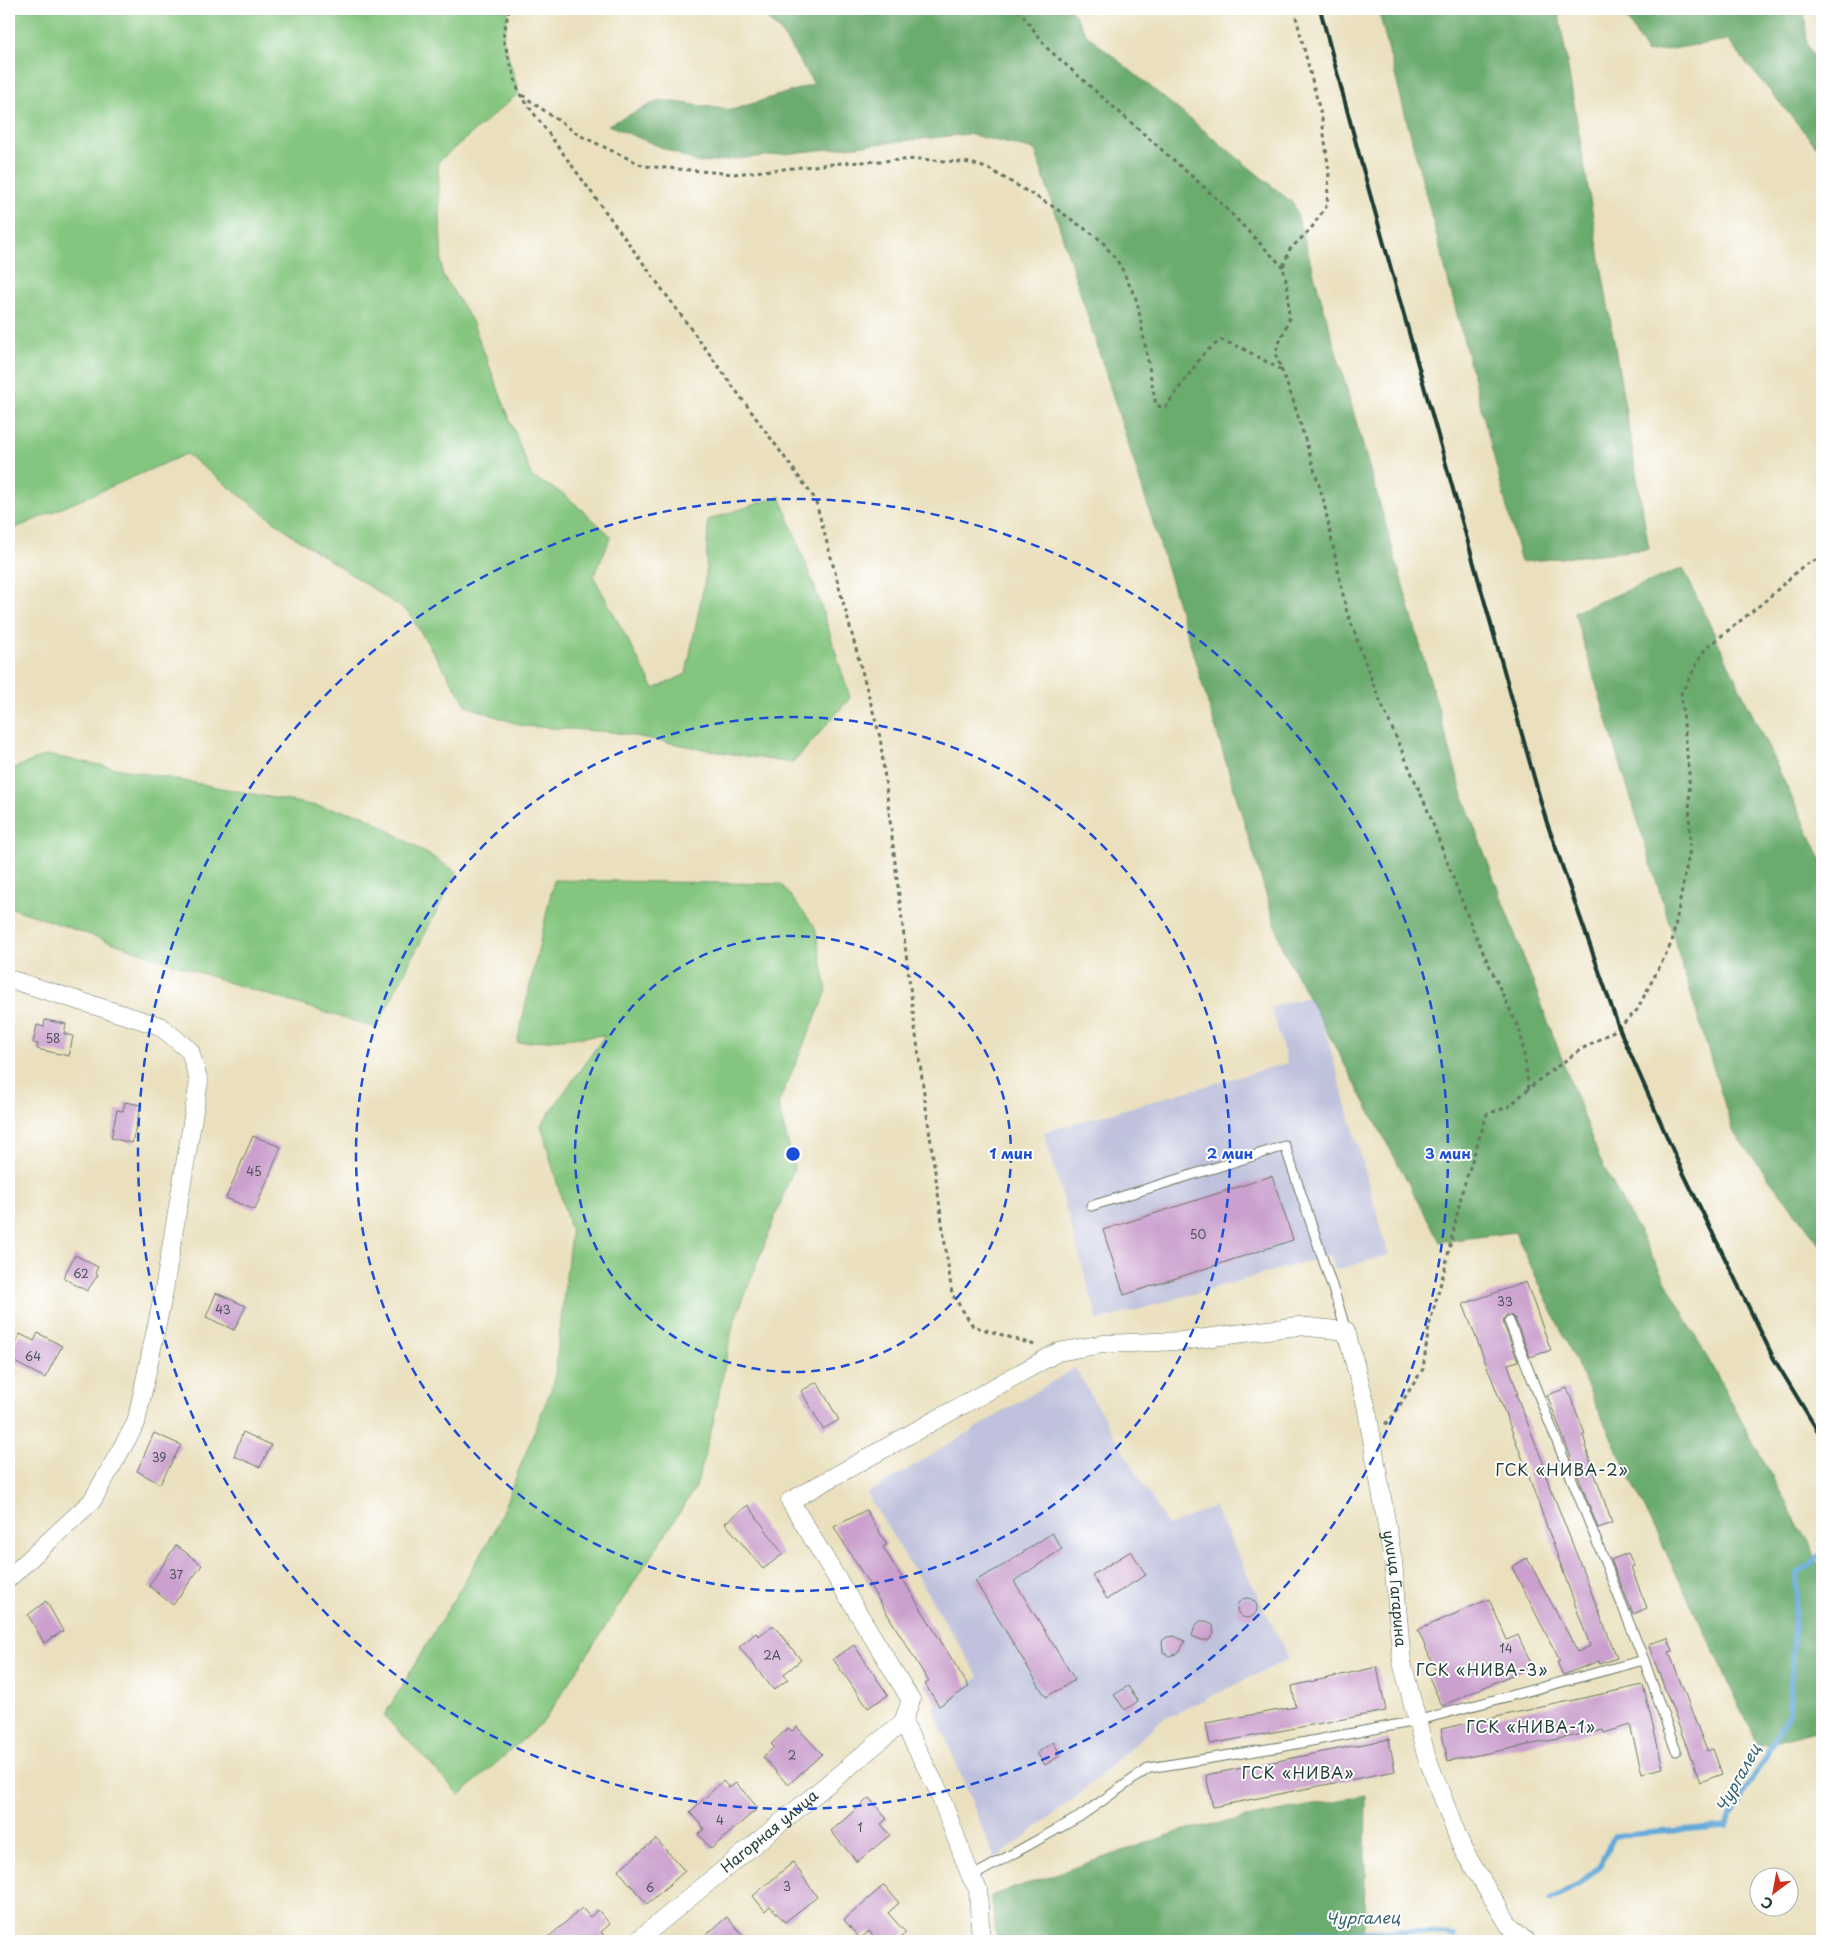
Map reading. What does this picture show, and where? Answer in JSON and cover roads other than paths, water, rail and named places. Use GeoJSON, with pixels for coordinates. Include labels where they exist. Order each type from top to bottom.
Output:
{"type":"FeatureCollection","features":[{"type":"Feature","properties":{"kind":"street"},"geometry":{"type":"LineString","coordinates":[[9,979],[160,1026],[190,1050],[199,1081],[163,1296],[136,1423],[92,1501],[9,1578]]}},
{"type":"Feature","properties":{"kind":"street"},"geometry":{"type":"LineString","coordinates":[[981,1941],[978,1889],[971,1877],[938,1790],[903,1722],[912,1700],[790,1501],[1058,1352],[1103,1344],[1182,1342],[1299,1326],[1346,1331]]}},
{"type":"Feature","properties":{"kind":"street","name":"улица Гагарина"},"geometry":{"type":"LineString","coordinates":[[1346,1331],[1366,1405],[1393,1561],[1402,1662],[1416,1721],[1426,1755],[1463,1850],[1509,1925],[1525,1941]]}},
{"type":"Feature","properties":{"kind":"street","name":"Нагорная улица"},"geometry":{"type":"LineString","coordinates":[[637,1941],[903,1722]]}},
{"type":"Feature","properties":{"kind":"lane"},"geometry":{"type":"LineString","coordinates":[[1091,1206],[1285,1146],[1346,1331]]}},
{"type":"Feature","properties":{"kind":"lane"},"geometry":{"type":"LineString","coordinates":[[1509,1321],[1644,1660],[1676,1751]]}},
{"type":"Feature","properties":{"kind":"lane"},"geometry":{"type":"LineString","coordinates":[[971,1877],[1079,1817],[1149,1768],[1280,1747],[1416,1721],[1644,1660]]}},
{"type":"Feature","properties":{"kind":"waterway","name":"Чургалец"},"geometry":{"type":"LineString","coordinates":[[1551,1899],[1579,1884],[1601,1865],[1614,1836],[1726,1826],[1789,1713],[1797,1574],[1822,1554]]}},
{"type":"Feature","properties":{"kind":"waterway","name":"Чургалец"},"geometry":{"type":"LineString","coordinates":[[1272,1941],[1306,1933],[1401,1931],[1454,1935]]}},
{"type":"Feature","properties":{"kind":"railway"},"geometry":{"type":"LineString","coordinates":[[1320,9],[1361,162],[1546,820],[1619,1028],[1678,1162],[1774,1359],[1822,1438]]}},
{"type":"Feature","properties":{"kind":"district","name":"ГСК «НИВА-2»"},"geometry":{"type":"Point","coordinates":[1562,1470]}},
{"type":"Feature","properties":{"kind":"district","name":"ГСК «НИВА-3»"},"geometry":{"type":"Point","coordinates":[1482,1670]}},
{"type":"Feature","properties":{"kind":"district","name":"ГСК «НИВА-1»"},"geometry":{"type":"Point","coordinates":[1531,1727]}},
{"type":"Feature","properties":{"kind":"district","name":"ГСК «НИВА»"},"geometry":{"type":"Point","coordinates":[1298,1773]}}]}
